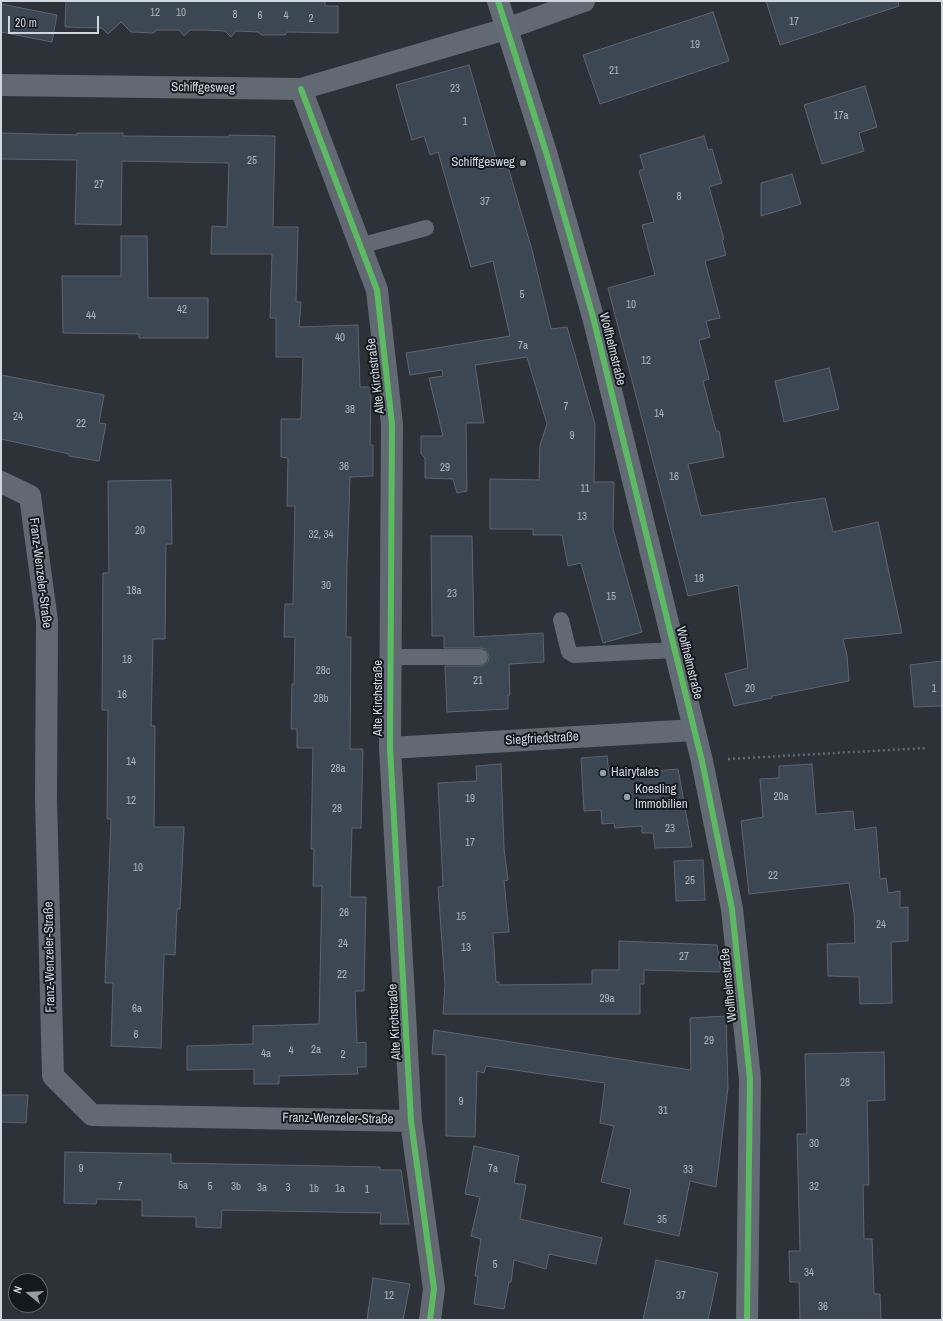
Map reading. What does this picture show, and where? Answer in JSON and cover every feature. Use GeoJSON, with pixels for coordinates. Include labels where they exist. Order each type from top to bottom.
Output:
{"type":"FeatureCollection","features":[{"type":"Feature","properties":{"kind":"street","name":"Wolfhelmstraße"},"geometry":{"type":"LineString","coordinates":[[498,1],[546,152],[593,317],[702,761],[732,909],[750,1079],[747,1320]]}},
{"type":"Feature","properties":{"kind":"street","name":"Schiffgesweg"},"geometry":{"type":"LineString","coordinates":[[1,85],[301,89],[506,29],[584,1]]}},
{"type":"Feature","properties":{"kind":"street","name":"Alte Kirchstraße"},"geometry":{"type":"LineString","coordinates":[[301,89],[377,290],[392,424],[390,748],[412,1121],[434,1289],[430,1320]]}},
{"type":"Feature","properties":{"kind":"street","name":"Franz-Wenzeler-Straße"},"geometry":{"type":"LineString","coordinates":[[1,482],[30,496],[47,621],[46,799],[53,1076],[92,1114],[412,1121]]}},
{"type":"Feature","properties":{"kind":"street","name":"Siegfriedstraße"},"geometry":{"type":"LineString","coordinates":[[390,748],[694,730]]}},
{"type":"Feature","properties":{"kind":"lane"},"geometry":{"type":"LineString","coordinates":[[360,247],[426,228]]}},
{"type":"Feature","properties":{"kind":"lane"},"geometry":{"type":"LineString","coordinates":[[561,620],[569,652],[574,655],[675,650]]}},
{"type":"Feature","properties":{"kind":"lane"},"geometry":{"type":"LineString","coordinates":[[391,657],[480,657]]}},
{"type":"Feature","properties":{"kind":"path"},"geometry":{"type":"LineString","coordinates":[[702,761],[926,748]]}},
{"type":"Feature","properties":{"kind":"building"},"geometry":{"type":"Polygon","coordinates":[[[66,1],[325,1],[325,6],[338,6],[338,33],[287,32],[285,35],[262,35],[258,32],[236,31],[231,37],[225,31],[190,30],[184,36],[179,30],[157,30],[153,33],[131,32],[121,22],[108,34],[102,28],[65,27],[66,1]]]}},
{"type":"Feature","properties":{"kind":"building"},"geometry":{"type":"Polygon","coordinates":[[[766,1],[898,1],[899,6],[780,45],[766,1]]]}},
{"type":"Feature","properties":{"kind":"building"},"geometry":{"type":"Polygon","coordinates":[[[1,4],[57,15],[52,42],[1,32],[1,4]]]}},
{"type":"Feature","properties":{"kind":"building"},"geometry":{"type":"Polygon","coordinates":[[[713,12],[729,61],[600,104],[583,55],[713,12]]]}},
{"type":"Feature","properties":{"kind":"building"},"geometry":{"type":"Polygon","coordinates":[[[469,65],[499,169],[508,167],[532,250],[551,329],[567,327],[595,424],[594,482],[614,482],[613,529],[642,632],[603,643],[581,563],[568,566],[562,535],[533,535],[533,529],[490,529],[490,479],[539,480],[540,445],[547,424],[527,357],[475,365],[484,423],[466,423],[467,491],[457,493],[453,479],[425,478],[425,458],[421,454],[421,436],[443,436],[429,378],[443,376],[442,370],[410,375],[406,353],[510,336],[493,261],[471,267],[438,152],[430,155],[424,136],[412,140],[396,85],[469,65]]]}},
{"type":"Feature","properties":{"kind":"building"},"geometry":{"type":"Polygon","coordinates":[[[865,86],[877,127],[859,133],[864,151],[822,164],[804,105],[865,86]]]}},
{"type":"Feature","properties":{"kind":"building"},"geometry":{"type":"Polygon","coordinates":[[[1,133],[77,135],[77,133],[123,133],[123,136],[275,136],[273,227],[298,227],[296,302],[301,302],[299,327],[358,325],[360,387],[371,387],[370,445],[373,445],[373,476],[350,477],[347,564],[346,637],[351,637],[350,749],[363,749],[361,828],[352,828],[350,897],[366,897],[364,991],[355,991],[357,1043],[366,1042],[366,1067],[357,1067],[358,1074],[279,1076],[279,1084],[254,1084],[254,1069],[187,1070],[187,1046],[253,1044],[253,1026],[319,1024],[322,886],[313,886],[314,849],[311,849],[313,748],[297,748],[297,729],[291,729],[295,637],[284,637],[285,604],[293,604],[295,506],[287,506],[288,458],[281,457],[281,419],[301,419],[303,357],[276,357],[276,318],[270,318],[272,254],[211,254],[212,226],[227,227],[229,163],[122,161],[121,225],[75,224],[77,160],[1,159],[1,133]]]}},
{"type":"Feature","properties":{"kind":"building"},"geometry":{"type":"Polygon","coordinates":[[[704,136],[708,150],[712,149],[722,183],[709,187],[724,239],[722,240],[726,255],[705,261],[720,318],[706,321],[710,337],[699,340],[709,379],[703,381],[716,431],[719,431],[724,457],[688,464],[701,516],[825,498],[833,532],[878,522],[902,633],[843,639],[847,655],[849,681],[772,696],[772,698],[734,706],[725,674],[748,668],[738,585],[688,596],[608,288],[655,275],[642,225],[654,222],[639,171],[644,169],[640,155],[704,136]]]}},
{"type":"Feature","properties":{"kind":"building"},"geometry":{"type":"Polygon","coordinates":[[[792,174],[801,204],[761,216],[761,183],[792,174]]]}},
{"type":"Feature","properties":{"kind":"building"},"geometry":{"type":"Polygon","coordinates":[[[121,236],[147,236],[148,298],[208,298],[208,338],[139,338],[139,334],[63,333],[62,276],[121,276],[121,236]]]}},
{"type":"Feature","properties":{"kind":"building"},"geometry":{"type":"Polygon","coordinates":[[[829,368],[839,409],[784,422],[775,381],[829,368]]]}},
{"type":"Feature","properties":{"kind":"building"},"geometry":{"type":"Polygon","coordinates":[[[1,375],[104,395],[99,423],[106,424],[99,461],[69,456],[69,454],[1,439],[1,375]]]}},
{"type":"Feature","properties":{"kind":"building"},"geometry":{"type":"Polygon","coordinates":[[[171,480],[172,544],[166,544],[165,639],[153,639],[151,726],[155,726],[154,827],[184,827],[180,909],[177,909],[175,955],[164,954],[161,1048],[111,1046],[113,983],[105,983],[111,819],[107,819],[108,710],[102,710],[103,573],[109,573],[108,481],[171,480]]]}},
{"type":"Feature","properties":{"kind":"building"},"geometry":{"type":"Polygon","coordinates":[[[431,536],[472,536],[474,637],[543,633],[544,662],[509,664],[510,695],[508,695],[508,709],[447,712],[445,666],[480,666],[488,662],[489,657],[485,649],[480,648],[444,648],[444,636],[432,636],[431,536]]]}},
{"type":"Feature","properties":{"kind":"building"},"geometry":{"type":"Polygon","coordinates":[[[942,661],[942,706],[914,707],[910,665],[942,661]]]}},
{"type":"Feature","properties":{"kind":"building"},"geometry":{"type":"Polygon","coordinates":[[[607,756],[609,775],[678,769],[692,847],[655,848],[653,833],[642,833],[642,826],[615,828],[614,823],[602,824],[601,810],[584,811],[581,758],[607,756]]]}},
{"type":"Feature","properties":{"kind":"building"},"geometry":{"type":"Polygon","coordinates":[[[501,764],[504,848],[508,880],[504,881],[509,932],[493,933],[496,982],[499,982],[499,985],[592,984],[592,970],[619,970],[619,941],[717,945],[721,972],[644,970],[644,984],[640,984],[640,1014],[443,1014],[445,985],[438,887],[443,886],[438,783],[477,781],[476,766],[501,764]]]}},
{"type":"Feature","properties":{"kind":"building"},"geometry":{"type":"Polygon","coordinates":[[[812,764],[816,814],[853,811],[855,830],[876,827],[880,879],[886,878],[888,893],[900,891],[900,908],[908,907],[908,941],[891,942],[892,1003],[860,1004],[859,977],[828,976],[827,944],[855,943],[854,913],[849,883],[749,894],[741,821],[763,817],[760,779],[779,778],[779,766],[812,764]]]}},
{"type":"Feature","properties":{"kind":"building"},"geometry":{"type":"Polygon","coordinates":[[[703,860],[705,900],[676,901],[674,861],[703,860]]]}},
{"type":"Feature","properties":{"kind":"building"},"geometry":{"type":"Polygon","coordinates":[[[726,1016],[728,1087],[716,1187],[690,1181],[679,1236],[624,1224],[631,1189],[601,1182],[614,1126],[600,1123],[605,1083],[486,1066],[484,1073],[477,1071],[475,1137],[446,1136],[446,1055],[432,1054],[434,1030],[691,1070],[690,1018],[726,1016]]]}},
{"type":"Feature","properties":{"kind":"building"},"geometry":{"type":"Polygon","coordinates":[[[884,1052],[885,1100],[867,1101],[869,1185],[863,1185],[864,1239],[872,1239],[874,1294],[880,1294],[881,1320],[800,1320],[799,1282],[790,1282],[789,1251],[800,1251],[797,1134],[807,1134],[805,1054],[884,1052]]]}},
{"type":"Feature","properties":{"kind":"building"},"geometry":{"type":"Polygon","coordinates":[[[1,1095],[28,1095],[26,1123],[1,1122],[1,1095]]]}},
{"type":"Feature","properties":{"kind":"building"},"geometry":{"type":"Polygon","coordinates":[[[474,1146],[519,1156],[514,1183],[526,1185],[520,1219],[602,1238],[596,1264],[549,1254],[546,1269],[514,1260],[511,1282],[509,1282],[504,1309],[474,1304],[478,1276],[475,1276],[481,1239],[471,1236],[480,1197],[465,1194],[474,1146]]]}},
{"type":"Feature","properties":{"kind":"building"},"geometry":{"type":"Polygon","coordinates":[[[65,1152],[171,1154],[171,1163],[380,1167],[380,1170],[401,1170],[409,1224],[380,1224],[381,1213],[222,1210],[221,1228],[196,1227],[196,1217],[142,1216],[142,1200],[97,1199],[96,1204],[64,1203],[65,1152]]]}},
{"type":"Feature","properties":{"kind":"building"},"geometry":{"type":"Polygon","coordinates":[[[656,1260],[718,1273],[708,1320],[643,1320],[656,1260]]]}},
{"type":"Feature","properties":{"kind":"building"},"geometry":{"type":"Polygon","coordinates":[[[373,1278],[410,1284],[403,1320],[367,1320],[373,1278]]]}},
{"type":"Feature","properties":{"kind":"cycle path"},"geometry":{"type":"LineString","coordinates":[[498,1],[546,152],[593,317],[702,761],[732,909],[750,1079],[747,1320]]}},
{"type":"Feature","properties":{"kind":"cycle path"},"geometry":{"type":"LineString","coordinates":[[301,89],[377,290],[392,424],[390,748],[411,1121],[434,1289],[430,1320]]}},
{"type":"Feature","properties":{"kind":"place","name":"Schiffgesweg"},"geometry":{"type":"Point","coordinates":[523,163]}},
{"type":"Feature","properties":{"kind":"place","name":"Hairytales"},"geometry":{"type":"Point","coordinates":[603,773]}},
{"type":"Feature","properties":{"kind":"place","name":"Koesling Immobilien"},"geometry":{"type":"Point","coordinates":[627,797]}}]}
